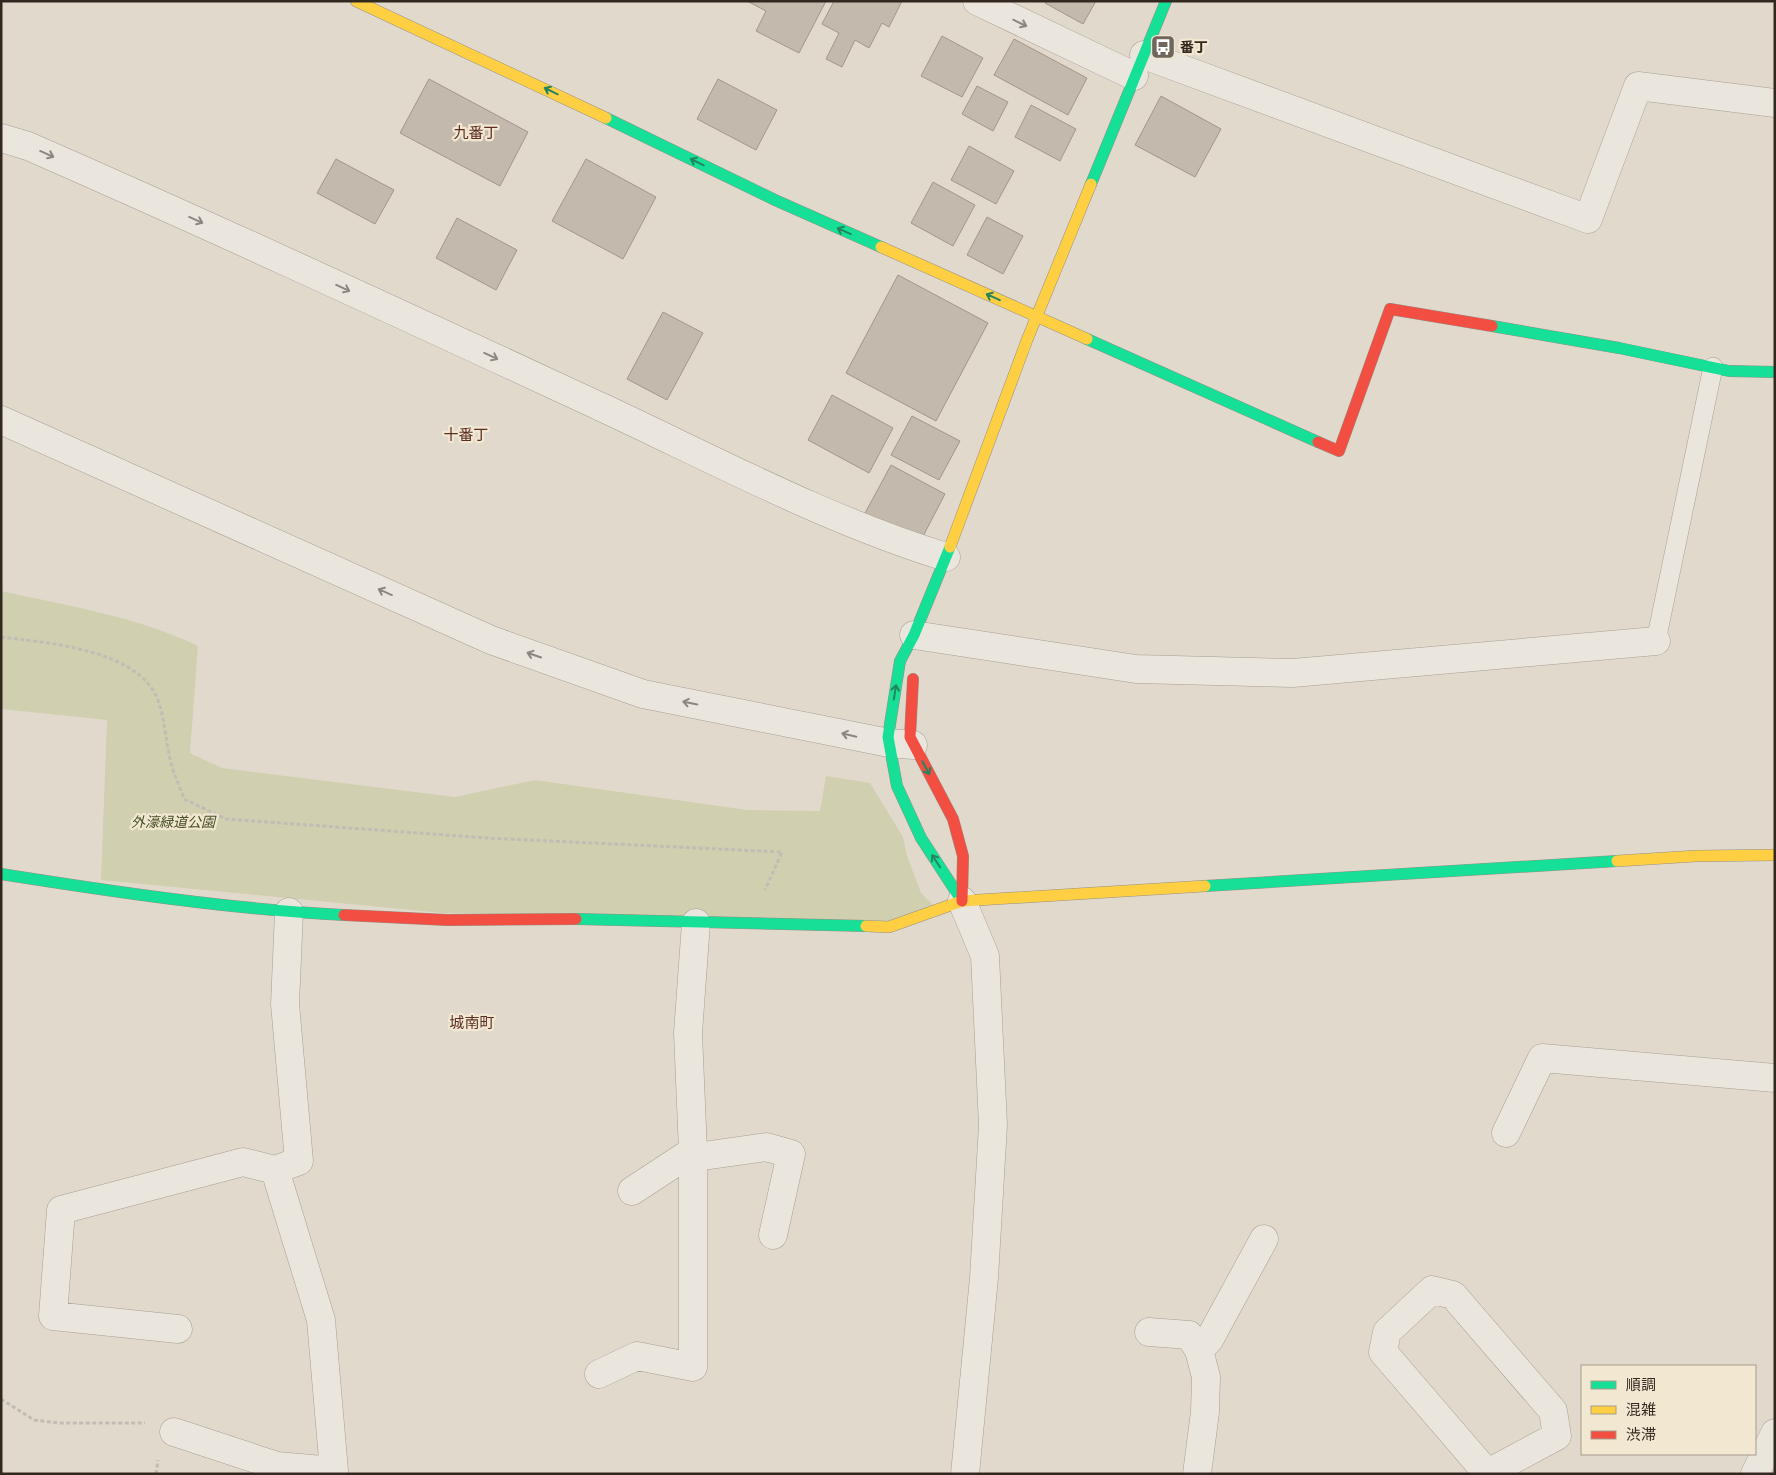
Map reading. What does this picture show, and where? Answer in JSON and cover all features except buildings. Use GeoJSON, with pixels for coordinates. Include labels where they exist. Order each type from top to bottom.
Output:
{"type":"FeatureCollection","features":[{"type":"Feature","properties":{"kind":"street"},"geometry":{"type":"LineString","coordinates":[[356,1],[492,62],[775,200],[1339,451],[1390,309],[1619,348],[1729,371],[1775,372]]}},
{"type":"Feature","properties":{"kind":"street"},"geometry":{"type":"LineString","coordinates":[[977,1],[1139,66],[1588,219],[1638,86],[1775,103]]}},
{"type":"Feature","properties":{"kind":"street"},"geometry":{"type":"LineString","coordinates":[[965,1474],[984,1278],[993,1125],[984,956],[962,902],[921,838],[897,786],[902,744],[900,661],[914,635],[946,557],[1037,317],[1166,1]]}},
{"type":"Feature","properties":{"kind":"street"},"geometry":{"type":"LineString","coordinates":[[1,138],[28,146],[204,223],[896,542],[946,557]]}},
{"type":"Feature","properties":{"kind":"street"},"geometry":{"type":"LineString","coordinates":[[1,420],[491,640],[643,694],[902,744],[953,820],[962,856],[962,902]]}},
{"type":"Feature","properties":{"kind":"street"},"geometry":{"type":"LineString","coordinates":[[914,635],[1136,668],[1293,673],[1656,641]]}},
{"type":"Feature","properties":{"kind":"street"},"geometry":{"type":"LineString","coordinates":[[902,744],[910,737],[914,635]]}},
{"type":"Feature","properties":{"kind":"street"},"geometry":{"type":"LineString","coordinates":[[1,874],[122,894],[289,912],[447,920],[534,918],[889,927],[962,902],[1696,856],[1775,855]]}},
{"type":"Feature","properties":{"kind":"street"},"geometry":{"type":"LineString","coordinates":[[178,1330],[52,1316],[61,1210],[244,1162],[275,1170],[300,1161],[285,1004],[289,912]]}},
{"type":"Feature","properties":{"kind":"street"},"geometry":{"type":"LineString","coordinates":[[600,1374],[637,1356],[693,1367],[693,1151],[688,1033],[696,923]]}},
{"type":"Feature","properties":{"kind":"street"},"geometry":{"type":"LineString","coordinates":[[1506,1134],[1542,1058],[1775,1078]]}},
{"type":"Feature","properties":{"kind":"street"},"geometry":{"type":"LineString","coordinates":[[693,1151],[703,1156],[766,1147],[791,1154],[773,1235]]}},
{"type":"Feature","properties":{"kind":"street"},"geometry":{"type":"LineString","coordinates":[[632,1191],[693,1151]]}},
{"type":"Feature","properties":{"kind":"street"},"geometry":{"type":"LineString","coordinates":[[174,1432],[277,1466],[334,1471],[321,1320],[275,1170]]}},
{"type":"Feature","properties":{"kind":"street"},"geometry":{"type":"LineString","coordinates":[[1198,1350],[1209,1340],[1264,1239]]}},
{"type":"Feature","properties":{"kind":"street"},"geometry":{"type":"LineString","coordinates":[[1432,1290],[1453,1295],[1553,1411],[1557,1436],[1486,1474],[1383,1352],[1387,1332],[1432,1290]]}},
{"type":"Feature","properties":{"kind":"street"},"geometry":{"type":"LineString","coordinates":[[1149,1332],[1189,1335],[1198,1350],[1206,1377],[1205,1412],[1197,1474]]}},
{"type":"Feature","properties":{"kind":"street"},"geometry":{"type":"LineString","coordinates":[[1755,1474],[1775,1433]]}},
{"type":"Feature","properties":{"kind":"lane"},"geometry":{"type":"LineString","coordinates":[[1656,641],[1713,368]]}},
{"type":"Feature","properties":{"kind":"path"},"geometry":{"type":"LineString","coordinates":[[1,637],[78,648],[116,661],[141,676],[158,702],[171,765],[184,799],[226,819],[487,838],[782,852],[759,906],[758,925]]}},
{"type":"Feature","properties":{"kind":"path"},"geometry":{"type":"LineString","coordinates":[[1,1399],[34,1420],[60,1423],[154,1423],[174,1432]]}},
{"type":"Feature","properties":{"kind":"green space","name":"外濠緑道公園"},"geometry":{"type":"Polygon","coordinates":[[[1,591],[126,619],[198,646],[190,753],[222,768],[455,797],[535,780],[747,810],[820,811],[826,776],[870,783],[903,837],[907,856],[921,893],[938,910],[893,921],[442,913],[101,880],[107,720],[1,709],[1,591]]]}},
{"type":"Feature","properties":{"kind":"traffic: fast"},"geometry":{"type":"LineString","coordinates":[[1091,184],[1166,1]]}},
{"type":"Feature","properties":{"kind":"traffic: fast"},"geometry":{"type":"LineString","coordinates":[[606,118],[775,200],[881,247]]}},
{"type":"Feature","properties":{"kind":"traffic: fast"},"geometry":{"type":"LineString","coordinates":[[1492,326],[1619,348],[1729,371],[1775,372]]}},
{"type":"Feature","properties":{"kind":"traffic: fast"},"geometry":{"type":"LineString","coordinates":[[1087,339],[1318,442]]}},
{"type":"Feature","properties":{"kind":"traffic: fast"},"geometry":{"type":"LineString","coordinates":[[950,547],[914,635],[900,661],[888,737],[897,786],[921,838],[962,901]]}},
{"type":"Feature","properties":{"kind":"traffic: fast"},"geometry":{"type":"LineString","coordinates":[[1205,886],[1617,861]]}},
{"type":"Feature","properties":{"kind":"traffic: fast"},"geometry":{"type":"LineString","coordinates":[[1,874],[215,904],[344,915]]}},
{"type":"Feature","properties":{"kind":"traffic: fast"},"geometry":{"type":"LineString","coordinates":[[576,919],[866,926]]}},
{"type":"Feature","properties":{"kind":"traffic: slow"},"geometry":{"type":"LineString","coordinates":[[356,1],[606,118]]}},
{"type":"Feature","properties":{"kind":"traffic: slow"},"geometry":{"type":"LineString","coordinates":[[950,547],[1027,340],[1091,184]]}},
{"type":"Feature","properties":{"kind":"traffic: slow"},"geometry":{"type":"LineString","coordinates":[[881,247],[1087,339]]}},
{"type":"Feature","properties":{"kind":"traffic: slow"},"geometry":{"type":"LineString","coordinates":[[1617,861],[1696,856],[1775,855]]}},
{"type":"Feature","properties":{"kind":"traffic: slow"},"geometry":{"type":"LineString","coordinates":[[866,926],[889,927],[962,901],[1205,886]]}},
{"type":"Feature","properties":{"kind":"traffic: jam"},"geometry":{"type":"LineString","coordinates":[[1318,442],[1339,451],[1390,309],[1492,326]]}},
{"type":"Feature","properties":{"kind":"traffic: jam"},"geometry":{"type":"LineString","coordinates":[[913,679],[910,737],[953,819],[963,856],[962,901]]}},
{"type":"Feature","properties":{"kind":"traffic: jam"},"geometry":{"type":"LineString","coordinates":[[344,915],[447,920],[576,919]]}},
{"type":"Feature","properties":{"kind":"place","name":"番丁"},"geometry":{"type":"Point","coordinates":[1163,47]}},
{"type":"Feature","properties":{"kind":"district","name":"九番丁"},"geometry":{"type":"Point","coordinates":[476,132]}},
{"type":"Feature","properties":{"kind":"district","name":"十番丁"},"geometry":{"type":"Point","coordinates":[466,434]}},
{"type":"Feature","properties":{"kind":"district","name":"城南町"},"geometry":{"type":"Point","coordinates":[472,1022]}}]}
